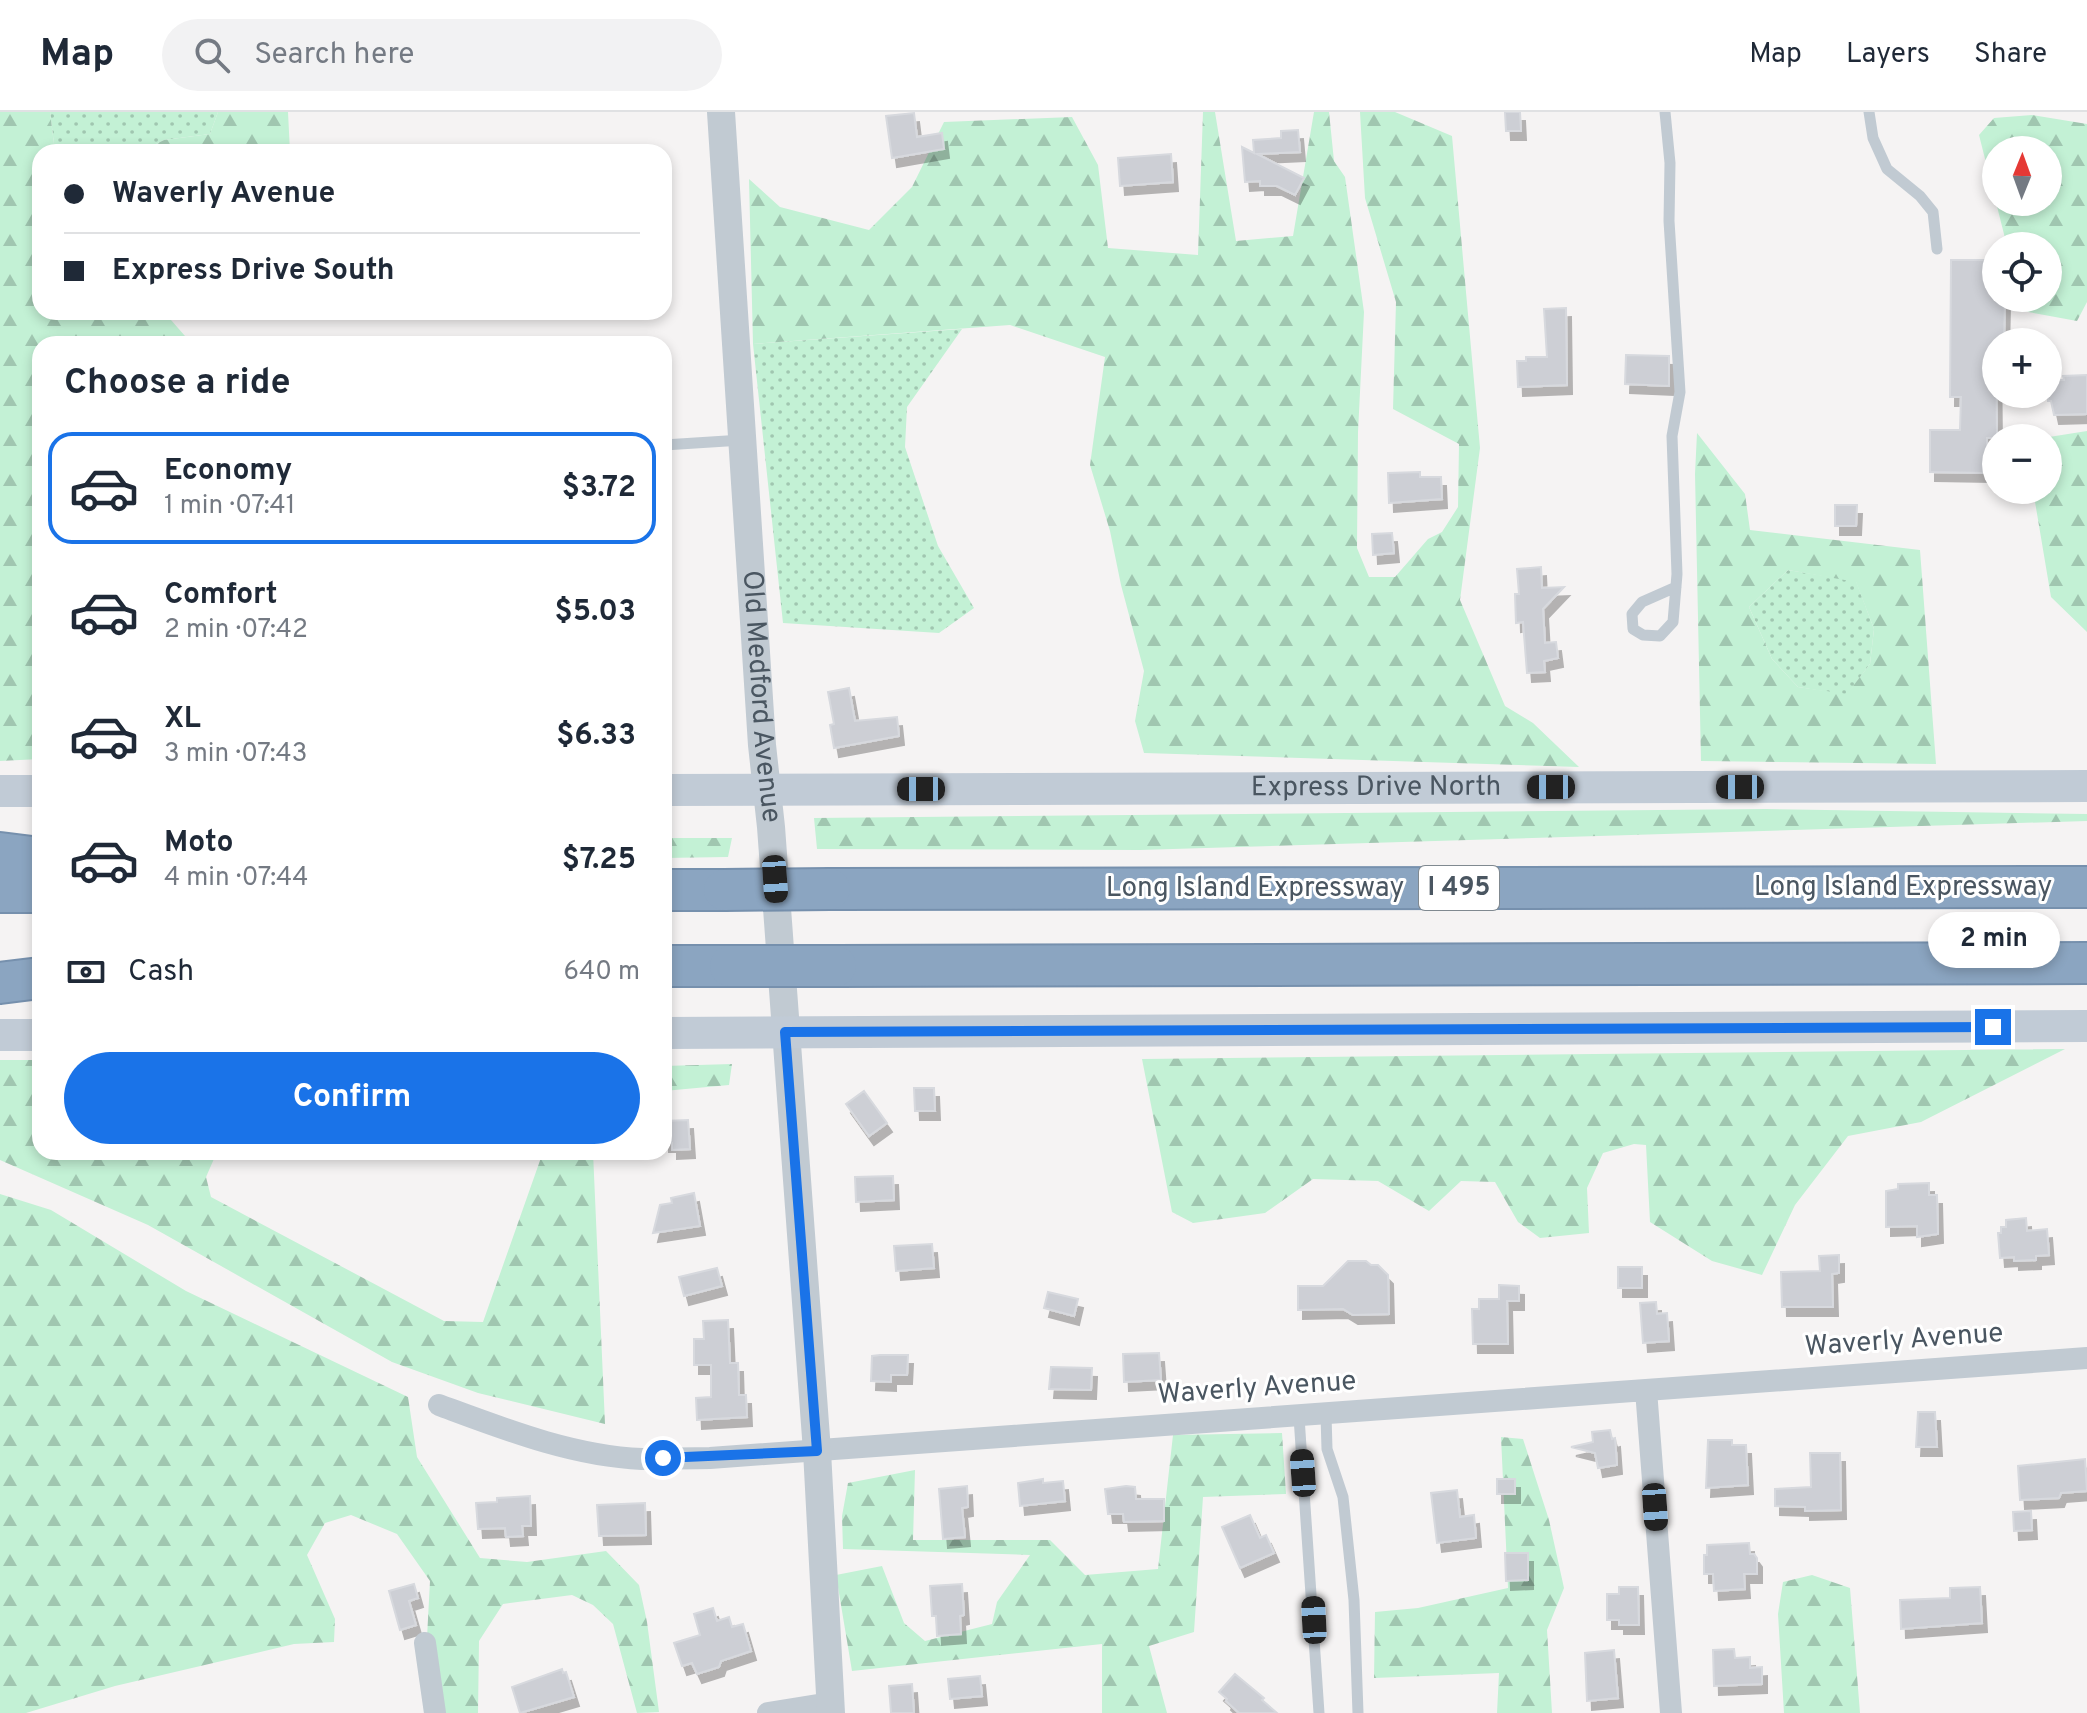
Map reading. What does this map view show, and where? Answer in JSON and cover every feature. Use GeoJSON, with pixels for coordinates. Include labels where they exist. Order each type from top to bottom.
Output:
{"type":"FeatureCollection","features":[{"type":"Feature","properties":{"kind":"highway"},"geometry":{"type":"LineString","coordinates":[[0,853],[32,857]]}},
{"type":"Feature","properties":{"kind":"highway","name":"Long Island Expressway"},"geometry":{"type":"LineString","coordinates":[[672,890],[2087,887]]}},
{"type":"Feature","properties":{"kind":"highway"},"geometry":{"type":"LineString","coordinates":[[0,892],[32,892]]}},
{"type":"Feature","properties":{"kind":"highway"},"geometry":{"type":"LineString","coordinates":[[672,966],[2087,963]]}},
{"type":"Feature","properties":{"kind":"highway"},"geometry":{"type":"LineString","coordinates":[[0,969],[32,968]]}},
{"type":"Feature","properties":{"kind":"highway"},"geometry":{"type":"LineString","coordinates":[[0,983],[32,979]]}},
{"type":"Feature","properties":{"kind":"main road","name":"Express Drive North"},"geometry":{"type":"LineString","coordinates":[[672,790],[2087,786]]}},
{"type":"Feature","properties":{"kind":"main road"},"geometry":{"type":"LineString","coordinates":[[0,791],[32,791]]}},
{"type":"Feature","properties":{"kind":"main road"},"geometry":{"type":"LineString","coordinates":[[672,1033],[2087,1026]]}},
{"type":"Feature","properties":{"kind":"main road"},"geometry":{"type":"LineString","coordinates":[[0,1035],[32,1035]]}},
{"type":"Feature","properties":{"kind":"street","name":"Old Medford Avenue"},"geometry":{"type":"LineString","coordinates":[[721,112],[762,745],[817,1451],[831,1708]]}},
{"type":"Feature","properties":{"kind":"street","name":"Waverly Avenue"},"geometry":{"type":"LineString","coordinates":[[439,1405],[507,1430],[570,1447],[639,1459],[710,1458],[2087,1358]]}},
{"type":"Feature","properties":{"kind":"street"},"geometry":{"type":"LineString","coordinates":[[1646,1390],[1671,1713]]}},
{"type":"Feature","properties":{"kind":"street"},"geometry":{"type":"LineString","coordinates":[[425,1643],[435,1713]]}},
{"type":"Feature","properties":{"kind":"street"},"geometry":{"type":"LineString","coordinates":[[768,1713],[809,1704],[831,1708]]}},
{"type":"Feature","properties":{"kind":"lane"},"geometry":{"type":"LineString","coordinates":[[1665,112],[1680,392],[1672,436],[1676,587],[1673,622],[1660,636],[1643,635],[1633,629],[1632,614],[1642,602],[1676,587]]}},
{"type":"Feature","properties":{"kind":"lane"},"geometry":{"type":"LineString","coordinates":[[1869,112],[1873,138],[1887,169],[1920,196],[1933,212],[1937,249]]}},
{"type":"Feature","properties":{"kind":"lane"},"geometry":{"type":"LineString","coordinates":[[672,444],[743,440]]}},
{"type":"Feature","properties":{"kind":"lane"},"geometry":{"type":"LineString","coordinates":[[1326,1415],[1327,1449],[1343,1497],[1354,1600],[1358,1713]]}},
{"type":"Feature","properties":{"kind":"lane"},"geometry":{"type":"LineString","coordinates":[[1299,1417],[1319,1713]]}},
{"type":"Feature","properties":{"kind":"green space"},"geometry":{"type":"Polygon","coordinates":[[[0,112],[50,112],[54,144],[32,144],[32,320],[171,320],[185,336],[32,336],[32,759],[0,761],[0,112]]]}},
{"type":"Feature","properties":{"kind":"green space"},"geometry":{"type":"Polygon","coordinates":[[[50,112],[218,112],[210,134],[164,140],[156,144],[54,144],[50,112]]]}},
{"type":"Feature","properties":{"kind":"green space"},"geometry":{"type":"Polygon","coordinates":[[[218,112],[288,112],[290,144],[156,144],[164,140],[210,134],[218,112]]]}},
{"type":"Feature","properties":{"kind":"green space"},"geometry":{"type":"Polygon","coordinates":[[[1203,112],[1215,112],[1236,241],[1293,236],[1314,112],[1329,112],[1334,161],[1345,177],[1364,312],[1358,432],[1357,548],[1369,577],[1395,577],[1428,539],[1442,532],[1458,507],[1459,444],[1393,409],[1396,302],[1365,198],[1360,112],[1395,112],[1452,136],[1480,448],[1460,600],[1505,706],[1533,723],[1579,767],[1144,753],[1135,721],[1144,671],[1110,531],[1090,465],[1105,357],[1010,325],[753,344],[749,179],[780,207],[869,230],[912,187],[944,122],[1072,117],[1098,165],[1108,248],[1198,255],[1203,112]]]}},
{"type":"Feature","properties":{"kind":"green space"},"geometry":{"type":"Polygon","coordinates":[[[2032,115],[2087,124],[2087,302],[2077,321],[2028,312],[2062,312],[2062,232],[2003,232],[1999,216],[2062,216],[2062,136],[1982,136],[1982,147],[1979,135],[1994,118],[2032,115]]]}},
{"type":"Feature","properties":{"kind":"green space"},"geometry":{"type":"Polygon","coordinates":[[[962,329],[907,407],[905,447],[938,546],[974,608],[939,633],[783,623],[753,344],[962,329]]]}},
{"type":"Feature","properties":{"kind":"green space"},"geometry":{"type":"Polygon","coordinates":[[[2087,431],[2087,632],[2051,597],[2035,504],[2062,504],[2062,435],[2087,431]]]}},
{"type":"Feature","properties":{"kind":"green space"},"geometry":{"type":"Polygon","coordinates":[[[1697,433],[1745,494],[1750,530],[1920,550],[1936,764],[1701,761],[1695,474],[1697,433]],[[1788,570],[1749,607],[1772,659],[1798,687],[1847,694],[1870,664],[1874,629],[1856,582],[1788,570]]]}},
{"type":"Feature","properties":{"kind":"green space"},"geometry":{"type":"Polygon","coordinates":[[[1788,570],[1856,581],[1874,629],[1870,664],[1847,695],[1798,687],[1772,659],[1749,607],[1788,570]]]}},
{"type":"Feature","properties":{"kind":"green space"},"geometry":{"type":"Polygon","coordinates":[[[1766,809],[2087,814],[2087,821],[1140,850],[817,849],[814,818],[1766,809]]]}},
{"type":"Feature","properties":{"kind":"green space"},"geometry":{"type":"Polygon","coordinates":[[[672,838],[732,838],[728,857],[672,858],[672,838]]]}},
{"type":"Feature","properties":{"kind":"green space"},"geometry":{"type":"Polygon","coordinates":[[[2065,1049],[1921,1122],[1848,1136],[1795,1205],[1762,1275],[1712,1261],[1650,1222],[1646,1145],[1634,1144],[1603,1153],[1587,1188],[1589,1233],[1540,1238],[1518,1222],[1495,1182],[1461,1181],[1429,1211],[1378,1181],[1313,1179],[1265,1213],[1193,1223],[1172,1212],[1142,1059],[2065,1049]]]}},
{"type":"Feature","properties":{"kind":"green space"},"geometry":{"type":"Polygon","coordinates":[[[0,1060],[32,1060],[32,1160],[213,1160],[206,1177],[211,1197],[444,1321],[483,1322],[540,1160],[593,1160],[605,1424],[478,1393],[392,1362],[148,1225],[0,1160],[0,1060]]]}},
{"type":"Feature","properties":{"kind":"green space"},"geometry":{"type":"Polygon","coordinates":[[[732,1064],[729,1085],[672,1090],[672,1066],[732,1064]]]}},
{"type":"Feature","properties":{"kind":"green space"},"geometry":{"type":"Polygon","coordinates":[[[0,1194],[51,1210],[186,1291],[408,1397],[417,1457],[480,1558],[527,1562],[606,1551],[639,1585],[659,1712],[637,1713],[613,1624],[593,1605],[572,1595],[503,1604],[479,1641],[478,1713],[432,1713],[424,1694],[430,1581],[397,1534],[351,1515],[325,1523],[307,1555],[335,1619],[334,1642],[294,1644],[115,1686],[26,1713],[0,1713],[0,1194]]]}},
{"type":"Feature","properties":{"kind":"green space"},"geometry":{"type":"Polygon","coordinates":[[[1282,1433],[1286,1494],[1203,1497],[1194,1632],[1149,1646],[1167,1713],[1102,1713],[1102,1644],[852,1671],[836,1575],[882,1566],[904,1623],[925,1641],[992,1624],[997,1602],[1030,1555],[843,1549],[842,1516],[848,1483],[915,1470],[913,1540],[1050,1540],[1085,1575],[1158,1569],[1173,1435],[1282,1433]]]}},
{"type":"Feature","properties":{"kind":"green space"},"geometry":{"type":"Polygon","coordinates":[[[1501,1437],[1523,1439],[1549,1520],[1564,1588],[1547,1630],[1552,1713],[1497,1713],[1499,1673],[1374,1678],[1375,1612],[1418,1608],[1508,1588],[1501,1437]]]}},
{"type":"Feature","properties":{"kind":"green space"},"geometry":{"type":"Polygon","coordinates":[[[1812,1575],[1850,1588],[1860,1713],[1784,1713],[1778,1614],[1783,1582],[1812,1575]]]}},
{"type":"Feature","properties":{"kind":"building"},"geometry":{"type":"Polygon","coordinates":[[[1505,112],[1520,112],[1521,131],[1506,131],[1505,112]]]}},
{"type":"Feature","properties":{"kind":"building"},"geometry":{"type":"Polygon","coordinates":[[[914,113],[917,137],[942,133],[944,149],[892,158],[886,116],[914,113]]]}},
{"type":"Feature","properties":{"kind":"building"},"geometry":{"type":"Polygon","coordinates":[[[1298,130],[1300,152],[1257,154],[1304,178],[1295,195],[1277,186],[1260,186],[1260,181],[1245,182],[1242,147],[1254,153],[1253,140],[1281,138],[1281,131],[1298,130]]]}},
{"type":"Feature","properties":{"kind":"building"},"geometry":{"type":"Polygon","coordinates":[[[1171,154],[1173,182],[1120,186],[1118,158],[1171,154]]]}},
{"type":"Feature","properties":{"kind":"building"},"geometry":{"type":"Polygon","coordinates":[[[1951,260],[1982,260],[1982,312],[2005,312],[2004,328],[1982,328],[1982,408],[1997,408],[1997,424],[1982,424],[1982,473],[1930,472],[1930,430],[1960,430],[1961,397],[1950,397],[1951,260]]]}},
{"type":"Feature","properties":{"kind":"building"},"geometry":{"type":"Polygon","coordinates":[[[1566,308],[1567,385],[1518,387],[1517,361],[1526,361],[1526,357],[1547,357],[1544,309],[1566,308]]]}},
{"type":"Feature","properties":{"kind":"building"},"geometry":{"type":"Polygon","coordinates":[[[1626,355],[1669,356],[1669,386],[1625,384],[1626,355]]]}},
{"type":"Feature","properties":{"kind":"building"},"geometry":{"type":"Polygon","coordinates":[[[2087,375],[2087,414],[2054,415],[2052,408],[2062,408],[2063,376],[2087,375]]]}},
{"type":"Feature","properties":{"kind":"building"},"geometry":{"type":"Polygon","coordinates":[[[1420,472],[1420,477],[1441,477],[1442,499],[1389,503],[1388,473],[1420,472]]]}},
{"type":"Feature","properties":{"kind":"building"},"geometry":{"type":"Polygon","coordinates":[[[1835,505],[1857,505],[1856,526],[1835,526],[1835,505]]]}},
{"type":"Feature","properties":{"kind":"building"},"geometry":{"type":"Polygon","coordinates":[[[1392,533],[1394,553],[1373,555],[1372,534],[1392,533]]]}},
{"type":"Feature","properties":{"kind":"building"},"geometry":{"type":"Polygon","coordinates":[[[1541,567],[1542,588],[1564,587],[1543,609],[1545,643],[1556,642],[1558,658],[1544,661],[1545,672],[1527,673],[1523,622],[1516,623],[1515,594],[1519,594],[1517,569],[1541,567]]]}},
{"type":"Feature","properties":{"kind":"building"},"geometry":{"type":"Polygon","coordinates":[[[849,688],[855,721],[897,717],[899,736],[834,748],[830,725],[834,724],[828,692],[849,688]]]}},
{"type":"Feature","properties":{"kind":"building"},"geometry":{"type":"Polygon","coordinates":[[[914,1088],[934,1088],[935,1111],[915,1111],[914,1088]]]}},
{"type":"Feature","properties":{"kind":"building"},"geometry":{"type":"Polygon","coordinates":[[[864,1091],[887,1123],[869,1136],[846,1104],[864,1091]]]}},
{"type":"Feature","properties":{"kind":"building"},"geometry":{"type":"Polygon","coordinates":[[[688,1120],[690,1149],[672,1150],[672,1121],[688,1120]]]}},
{"type":"Feature","properties":{"kind":"building"},"geometry":{"type":"Polygon","coordinates":[[[893,1176],[894,1200],[856,1202],[855,1177],[893,1176]]]}},
{"type":"Feature","properties":{"kind":"building"},"geometry":{"type":"Polygon","coordinates":[[[1929,1183],[1929,1195],[1937,1195],[1938,1234],[1917,1237],[1917,1226],[1886,1227],[1886,1191],[1898,1189],[1898,1184],[1929,1183]]]}},
{"type":"Feature","properties":{"kind":"building"},"geometry":{"type":"Polygon","coordinates":[[[694,1193],[700,1226],[653,1233],[660,1205],[672,1203],[671,1198],[694,1193]]]}},
{"type":"Feature","properties":{"kind":"building"},"geometry":{"type":"Polygon","coordinates":[[[2026,1218],[2027,1231],[2047,1229],[2049,1255],[2036,1256],[2036,1260],[2000,1258],[1998,1233],[2001,1233],[2001,1227],[2006,1227],[2006,1220],[2026,1218]]]}},
{"type":"Feature","properties":{"kind":"building"},"geometry":{"type":"Polygon","coordinates":[[[932,1244],[934,1268],[896,1271],[894,1246],[932,1244]]]}},
{"type":"Feature","properties":{"kind":"building"},"geometry":{"type":"Polygon","coordinates":[[[1839,1255],[1839,1273],[1832,1274],[1833,1307],[1782,1307],[1781,1272],[1820,1271],[1819,1256],[1839,1255]]]}},
{"type":"Feature","properties":{"kind":"building"},"geometry":{"type":"Polygon","coordinates":[[[1348,1261],[1378,1265],[1388,1275],[1389,1314],[1353,1315],[1343,1309],[1298,1310],[1298,1286],[1323,1286],[1348,1261]]]}},
{"type":"Feature","properties":{"kind":"building"},"geometry":{"type":"Polygon","coordinates":[[[1618,1267],[1642,1267],[1642,1288],[1618,1288],[1618,1267]]]}},
{"type":"Feature","properties":{"kind":"building"},"geometry":{"type":"Polygon","coordinates":[[[717,1268],[722,1286],[684,1296],[679,1277],[717,1268]]]}},
{"type":"Feature","properties":{"kind":"building"},"geometry":{"type":"Polygon","coordinates":[[[1499,1285],[1519,1286],[1519,1301],[1507,1301],[1508,1344],[1473,1344],[1472,1309],[1479,1309],[1479,1299],[1499,1299],[1499,1285]]]}},
{"type":"Feature","properties":{"kind":"building"},"geometry":{"type":"Polygon","coordinates":[[[1048,1292],[1078,1299],[1074,1316],[1044,1308],[1048,1292]]]}},
{"type":"Feature","properties":{"kind":"building"},"geometry":{"type":"Polygon","coordinates":[[[1656,1302],[1657,1314],[1667,1313],[1669,1341],[1643,1343],[1640,1303],[1656,1302]]]}},
{"type":"Feature","properties":{"kind":"building"},"geometry":{"type":"Polygon","coordinates":[[[728,1320],[730,1363],[738,1363],[739,1395],[746,1395],[747,1417],[697,1420],[696,1398],[711,1397],[711,1365],[694,1365],[694,1339],[704,1339],[703,1321],[728,1320]]]}},
{"type":"Feature","properties":{"kind":"building"},"geometry":{"type":"Polygon","coordinates":[[[1159,1353],[1161,1380],[1124,1382],[1123,1354],[1159,1353]]]}},
{"type":"Feature","properties":{"kind":"building"},"geometry":{"type":"Polygon","coordinates":[[[908,1355],[907,1375],[891,1375],[891,1382],[871,1381],[872,1356],[908,1355]]]}},
{"type":"Feature","properties":{"kind":"building"},"geometry":{"type":"Polygon","coordinates":[[[1051,1367],[1092,1368],[1091,1390],[1049,1389],[1051,1367]]]}},
{"type":"Feature","properties":{"kind":"building"},"geometry":{"type":"Polygon","coordinates":[[[1918,1412],[1935,1412],[1937,1447],[1916,1447],[1918,1412]]]}},
{"type":"Feature","properties":{"kind":"building"},"geometry":{"type":"Polygon","coordinates":[[[1610,1430],[1612,1439],[1615,1438],[1617,1465],[1598,1468],[1595,1453],[1571,1447],[1593,1442],[1592,1432],[1610,1430]]]}},
{"type":"Feature","properties":{"kind":"building"},"geometry":{"type":"Polygon","coordinates":[[[1708,1440],[1732,1440],[1732,1445],[1746,1445],[1748,1485],[1706,1488],[1708,1440]]]}},
{"type":"Feature","properties":{"kind":"building"},"geometry":{"type":"Polygon","coordinates":[[[1810,1453],[1840,1453],[1841,1510],[1805,1511],[1805,1507],[1775,1506],[1775,1489],[1811,1487],[1810,1453]]]}},
{"type":"Feature","properties":{"kind":"building"},"geometry":{"type":"Polygon","coordinates":[[[2085,1459],[2087,1491],[2061,1493],[2059,1498],[2020,1500],[2018,1466],[2085,1459]]]}},
{"type":"Feature","properties":{"kind":"building"},"geometry":{"type":"Polygon","coordinates":[[[1043,1479],[1043,1483],[1063,1481],[1065,1501],[1020,1506],[1018,1483],[1043,1479]]]}},
{"type":"Feature","properties":{"kind":"building"},"geometry":{"type":"Polygon","coordinates":[[[1497,1479],[1515,1479],[1515,1494],[1497,1494],[1497,1479]]]}},
{"type":"Feature","properties":{"kind":"building"},"geometry":{"type":"Polygon","coordinates":[[[967,1486],[968,1507],[962,1508],[965,1537],[943,1539],[939,1489],[967,1486]]]}},
{"type":"Feature","properties":{"kind":"building"},"geometry":{"type":"Polygon","coordinates":[[[1135,1487],[1136,1499],[1164,1499],[1164,1521],[1124,1522],[1123,1514],[1108,1514],[1105,1489],[1135,1487]]]}},
{"type":"Feature","properties":{"kind":"building"},"geometry":{"type":"Polygon","coordinates":[[[1457,1490],[1460,1517],[1474,1515],[1476,1538],[1437,1543],[1431,1493],[1457,1490]]]}},
{"type":"Feature","properties":{"kind":"building"},"geometry":{"type":"Polygon","coordinates":[[[530,1496],[531,1526],[522,1526],[523,1536],[506,1537],[505,1528],[478,1529],[476,1503],[530,1496]]]}},
{"type":"Feature","properties":{"kind":"building"},"geometry":{"type":"Polygon","coordinates":[[[645,1503],[646,1535],[599,1536],[597,1505],[645,1503]]]}},
{"type":"Feature","properties":{"kind":"building"},"geometry":{"type":"Polygon","coordinates":[[[2031,1511],[2032,1530],[2014,1531],[2013,1512],[2031,1511]]]}},
{"type":"Feature","properties":{"kind":"building"},"geometry":{"type":"Polygon","coordinates":[[[1250,1515],[1260,1538],[1266,1535],[1274,1553],[1240,1568],[1222,1527],[1250,1515]]]}},
{"type":"Feature","properties":{"kind":"building"},"geometry":{"type":"Polygon","coordinates":[[[1749,1543],[1750,1554],[1757,1558],[1757,1574],[1744,1574],[1745,1589],[1714,1591],[1713,1574],[1704,1574],[1707,1545],[1749,1543]]]}},
{"type":"Feature","properties":{"kind":"building"},"geometry":{"type":"Polygon","coordinates":[[[1505,1553],[1528,1553],[1528,1580],[1506,1581],[1505,1553]]]}},
{"type":"Feature","properties":{"kind":"building"},"geometry":{"type":"Polygon","coordinates":[[[414,1584],[418,1598],[409,1601],[416,1625],[400,1630],[389,1591],[414,1584]]]}},
{"type":"Feature","properties":{"kind":"building"},"geometry":{"type":"Polygon","coordinates":[[[962,1584],[964,1615],[960,1616],[961,1634],[937,1636],[930,1586],[962,1584]]]}},
{"type":"Feature","properties":{"kind":"building"},"geometry":{"type":"Polygon","coordinates":[[[1619,1587],[1638,1587],[1639,1625],[1619,1625],[1619,1620],[1607,1620],[1607,1594],[1619,1594],[1619,1587]]]}},
{"type":"Feature","properties":{"kind":"building"},"geometry":{"type":"Polygon","coordinates":[[[1980,1587],[1982,1623],[1901,1629],[1900,1600],[1950,1598],[1950,1588],[1980,1587]]]}},
{"type":"Feature","properties":{"kind":"building"},"geometry":{"type":"Polygon","coordinates":[[[713,1608],[717,1621],[729,1617],[732,1627],[743,1624],[751,1651],[721,1661],[719,1667],[697,1674],[692,1663],[682,1666],[674,1643],[700,1635],[694,1614],[713,1608]]]}},
{"type":"Feature","properties":{"kind":"building"},"geometry":{"type":"Polygon","coordinates":[[[1734,1649],[1735,1658],[1750,1657],[1750,1668],[1762,1667],[1762,1684],[1714,1686],[1713,1650],[1734,1649]]]}},
{"type":"Feature","properties":{"kind":"building"},"geometry":{"type":"Polygon","coordinates":[[[1614,1650],[1618,1698],[1587,1701],[1585,1653],[1614,1650]]]}},
{"type":"Feature","properties":{"kind":"building"},"geometry":{"type":"Polygon","coordinates":[[[562,1669],[563,1673],[566,1672],[574,1697],[520,1713],[512,1687],[562,1669]]]}},
{"type":"Feature","properties":{"kind":"building"},"geometry":{"type":"Polygon","coordinates":[[[1235,1674],[1277,1713],[1239,1713],[1226,1701],[1219,1692],[1235,1674]]]}},
{"type":"Feature","properties":{"kind":"building"},"geometry":{"type":"Polygon","coordinates":[[[980,1676],[982,1696],[950,1699],[948,1679],[980,1676]]]}},
{"type":"Feature","properties":{"kind":"building"},"geometry":{"type":"Polygon","coordinates":[[[912,1684],[914,1713],[891,1713],[889,1686],[912,1684]]]}},
{"type":"Feature","properties":{"kind":"route"},"geometry":{"type":"LineString","coordinates":[[663,1458],[817,1451],[785,1032],[1993,1027]]}}]}
